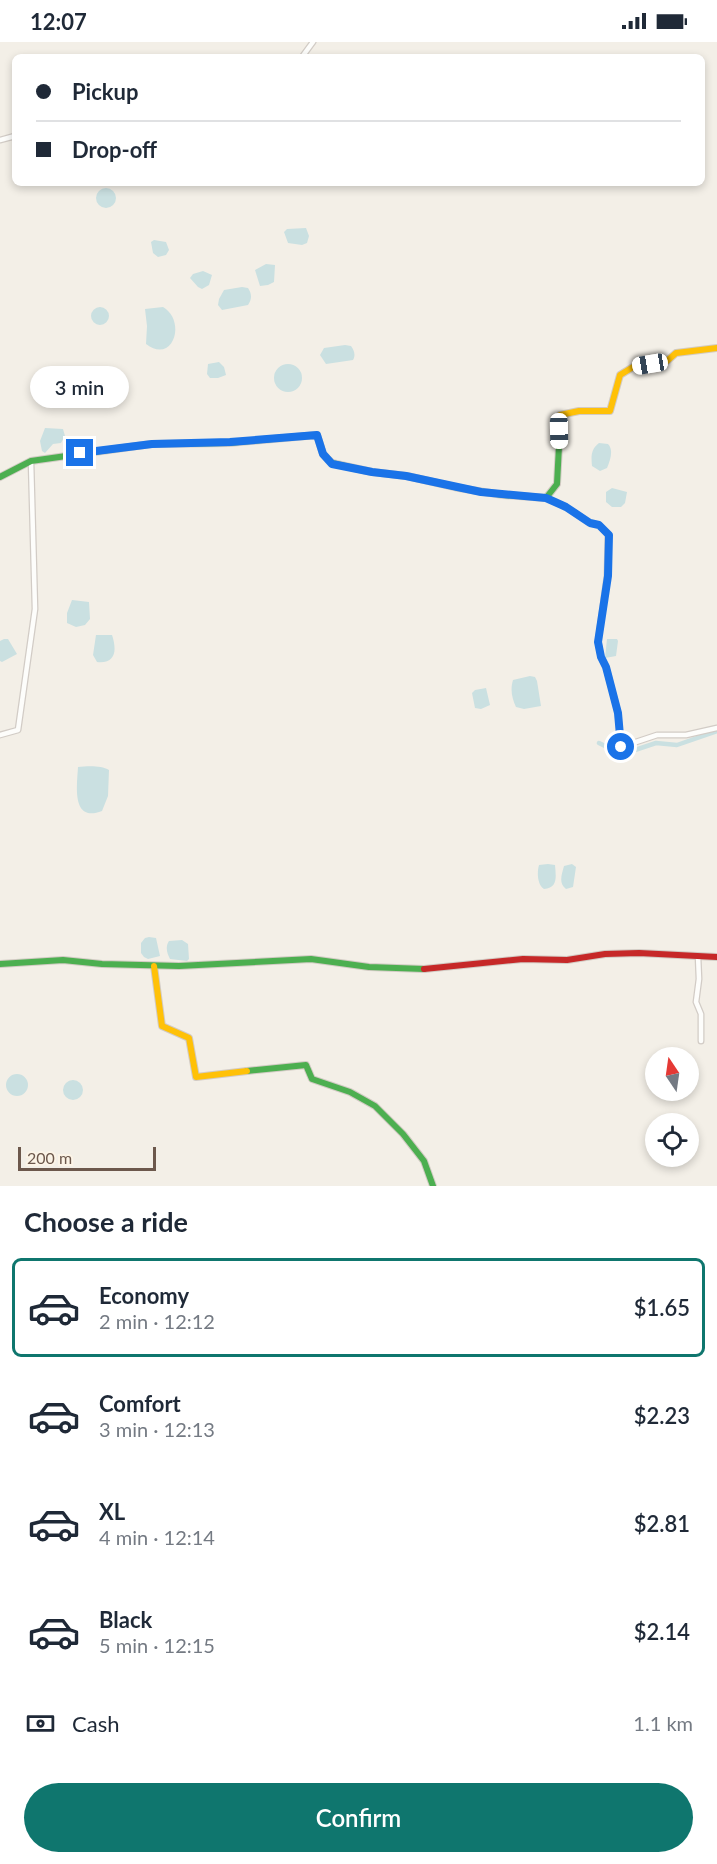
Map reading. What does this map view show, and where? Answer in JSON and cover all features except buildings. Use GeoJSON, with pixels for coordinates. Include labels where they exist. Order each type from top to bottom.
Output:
{"type":"FeatureCollection","features":[{"type":"Feature","properties":{"kind":"street"},"geometry":{"type":"LineString","coordinates":[[546,498],[557,484],[560,415],[579,411],[610,411],[620,375],[633,367],[666,362],[676,353],[717,348]]}},
{"type":"Feature","properties":{"kind":"street"},"geometry":{"type":"LineString","coordinates":[[0,477],[31,461],[152,444],[230,442],[317,435],[323,454],[332,464],[406,476],[481,492],[546,498],[566,507],[590,523],[599,525],[609,535],[608,576],[598,642],[618,713],[621,747],[657,735],[687,735],[717,728]]}},
{"type":"Feature","properties":{"kind":"street"},"geometry":{"type":"LineString","coordinates":[[0,735],[18,730],[35,609],[31,461]]}},
{"type":"Feature","properties":{"kind":"street"},"geometry":{"type":"LineString","coordinates":[[0,964],[63,960],[154,966],[310,958],[369,967],[423,969],[523,960],[567,960],[606,954],[639,953],[717,957]]}},
{"type":"Feature","properties":{"kind":"street"},"geometry":{"type":"LineString","coordinates":[[698,956],[699,979],[696,1002],[701,1014],[701,1041]]}},
{"type":"Feature","properties":{"kind":"street"},"geometry":{"type":"LineString","coordinates":[[154,966],[162,1026],[189,1038],[196,1077],[306,1065],[312,1078],[351,1092],[375,1106],[403,1134],[424,1161],[433,1186]]}},
{"type":"Feature","properties":{"kind":"shaded area"},"geometry":{"type":"Polygon","coordinates":[[[106,188],[113,191],[116,198],[113,205],[106,208],[99,205],[96,198],[99,191],[106,188]]]}},
{"type":"Feature","properties":{"kind":"shaded area"},"geometry":{"type":"Polygon","coordinates":[[[306,228],[309,236],[307,243],[302,245],[288,243],[284,232],[287,229],[306,228]]]}},
{"type":"Feature","properties":{"kind":"shaded area"},"geometry":{"type":"Polygon","coordinates":[[[154,240],[166,242],[169,250],[166,255],[158,257],[153,253],[151,242],[154,240]]]}},
{"type":"Feature","properties":{"kind":"shaded area"},"geometry":{"type":"Polygon","coordinates":[[[266,264],[275,265],[274,282],[260,286],[255,270],[266,264]]]}},
{"type":"Feature","properties":{"kind":"shaded area"},"geometry":{"type":"Polygon","coordinates":[[[203,271],[212,275],[209,285],[202,289],[190,278],[193,274],[203,271]]]}},
{"type":"Feature","properties":{"kind":"shaded area"},"geometry":{"type":"Polygon","coordinates":[[[248,288],[250,292],[251,299],[248,305],[222,310],[218,305],[224,290],[248,288]]]}},
{"type":"Feature","properties":{"kind":"shaded area"},"geometry":{"type":"Polygon","coordinates":[[[96,307],[104,307],[109,312],[107,323],[96,325],[91,320],[91,312],[96,307]]]}},
{"type":"Feature","properties":{"kind":"shaded area"},"geometry":{"type":"Polygon","coordinates":[[[163,307],[170,313],[174,322],[174,339],[163,349],[155,349],[146,344],[145,309],[163,307]]]}},
{"type":"Feature","properties":{"kind":"shaded area"},"geometry":{"type":"Polygon","coordinates":[[[345,345],[353,349],[353,360],[326,364],[320,355],[324,348],[345,345]]]}},
{"type":"Feature","properties":{"kind":"shaded area"},"geometry":{"type":"Polygon","coordinates":[[[219,362],[224,367],[226,375],[210,378],[207,374],[208,364],[219,362]]]}},
{"type":"Feature","properties":{"kind":"shaded area"},"geometry":{"type":"Polygon","coordinates":[[[288,364],[298,368],[302,378],[298,388],[288,392],[278,388],[274,378],[278,368],[288,364]]]}},
{"type":"Feature","properties":{"kind":"shaded area"},"geometry":{"type":"Polygon","coordinates":[[[45,428],[63,429],[65,436],[61,443],[53,444],[45,453],[42,451],[40,441],[45,428]]]}},
{"type":"Feature","properties":{"kind":"shaded area"},"geometry":{"type":"Polygon","coordinates":[[[599,443],[608,444],[611,452],[607,468],[600,471],[592,466],[593,450],[599,443]]]}},
{"type":"Feature","properties":{"kind":"shaded area"},"geometry":{"type":"Polygon","coordinates":[[[612,488],[627,492],[625,503],[621,507],[612,507],[606,502],[606,492],[612,488]]]}},
{"type":"Feature","properties":{"kind":"shaded area"},"geometry":{"type":"Polygon","coordinates":[[[72,600],[89,602],[90,619],[85,625],[76,627],[67,623],[67,613],[72,600]]]}},
{"type":"Feature","properties":{"kind":"shaded area"},"geometry":{"type":"Polygon","coordinates":[[[96,635],[112,635],[114,655],[108,661],[97,662],[93,655],[96,635]]]}},
{"type":"Feature","properties":{"kind":"shaded area"},"geometry":{"type":"Polygon","coordinates":[[[8,639],[17,654],[2,662],[0,661],[0,641],[8,639]]]}},
{"type":"Feature","properties":{"kind":"shaded area"},"geometry":{"type":"Polygon","coordinates":[[[607,639],[617,639],[616,656],[605,658],[607,639]]]}},
{"type":"Feature","properties":{"kind":"shaded area"},"geometry":{"type":"Polygon","coordinates":[[[535,677],[537,681],[541,706],[524,709],[516,707],[512,694],[513,680],[535,677]]]}},
{"type":"Feature","properties":{"kind":"shaded area"},"geometry":{"type":"Polygon","coordinates":[[[486,688],[490,705],[481,709],[475,708],[472,693],[475,690],[486,688]]]}},
{"type":"Feature","properties":{"kind":"shaded area"},"geometry":{"type":"Polygon","coordinates":[[[90,766],[109,770],[108,796],[102,811],[85,812],[81,807],[77,792],[78,767],[90,766]]]}},
{"type":"Feature","properties":{"kind":"shaded area"},"geometry":{"type":"Polygon","coordinates":[[[572,864],[576,867],[573,887],[566,889],[561,881],[562,872],[564,866],[572,864]]]}},
{"type":"Feature","properties":{"kind":"shaded area"},"geometry":{"type":"Polygon","coordinates":[[[539,865],[555,865],[555,881],[552,887],[544,889],[539,881],[538,868],[539,865]]]}},
{"type":"Feature","properties":{"kind":"shaded area"},"geometry":{"type":"Polygon","coordinates":[[[149,937],[156,938],[160,956],[148,959],[141,953],[141,943],[149,937]]]}},
{"type":"Feature","properties":{"kind":"shaded area"},"geometry":{"type":"Polygon","coordinates":[[[182,940],[188,944],[189,959],[187,961],[170,959],[167,950],[169,941],[182,940]]]}},
{"type":"Feature","properties":{"kind":"shaded area"},"geometry":{"type":"Polygon","coordinates":[[[17,1074],[25,1077],[28,1085],[25,1093],[17,1096],[9,1093],[6,1085],[9,1077],[17,1074]]]}},
{"type":"Feature","properties":{"kind":"shaded area"},"geometry":{"type":"Polygon","coordinates":[[[73,1080],[80,1083],[83,1090],[80,1097],[73,1100],[66,1097],[63,1090],[66,1083],[73,1080]]]}},
{"type":"Feature","properties":{"kind":"waterway"},"geometry":{"type":"LineString","coordinates":[[599,743],[626,753],[656,743],[677,745],[717,731]]}},
{"type":"Feature","properties":{"kind":"traffic: fast"},"geometry":{"type":"LineString","coordinates":[[0,477],[31,461],[151,444],[229,443],[317,435],[323,454],[332,463],[459,488],[503,495],[546,498],[557,484],[559,446]]}},
{"type":"Feature","properties":{"kind":"traffic: fast"},"geometry":{"type":"LineString","coordinates":[[0,964],[63,960],[102,964],[179,966],[311,959],[369,967],[424,969]]}},
{"type":"Feature","properties":{"kind":"traffic: fast"},"geometry":{"type":"LineString","coordinates":[[247,1071],[306,1065],[312,1079],[350,1092],[375,1106],[403,1134],[424,1161],[433,1186]]}},
{"type":"Feature","properties":{"kind":"traffic: slow"},"geometry":{"type":"LineString","coordinates":[[559,446],[560,415],[579,411],[610,411],[620,375],[633,367],[667,361],[676,353],[717,348]]}},
{"type":"Feature","properties":{"kind":"traffic: slow"},"geometry":{"type":"LineString","coordinates":[[154,966],[162,1026],[189,1038],[196,1077],[247,1071]]}},
{"type":"Feature","properties":{"kind":"traffic: jam"},"geometry":{"type":"LineString","coordinates":[[424,969],[523,959],[567,960],[605,954],[639,953],[717,957]]}},
{"type":"Feature","properties":{"kind":"route"},"geometry":{"type":"LineString","coordinates":[[80,453],[152,444],[285,439],[317,435],[323,454],[332,464],[406,476],[481,492],[546,498],[566,507],[590,523],[599,525],[609,535],[608,576],[602,602],[598,642],[618,713],[621,747]]}}]}
